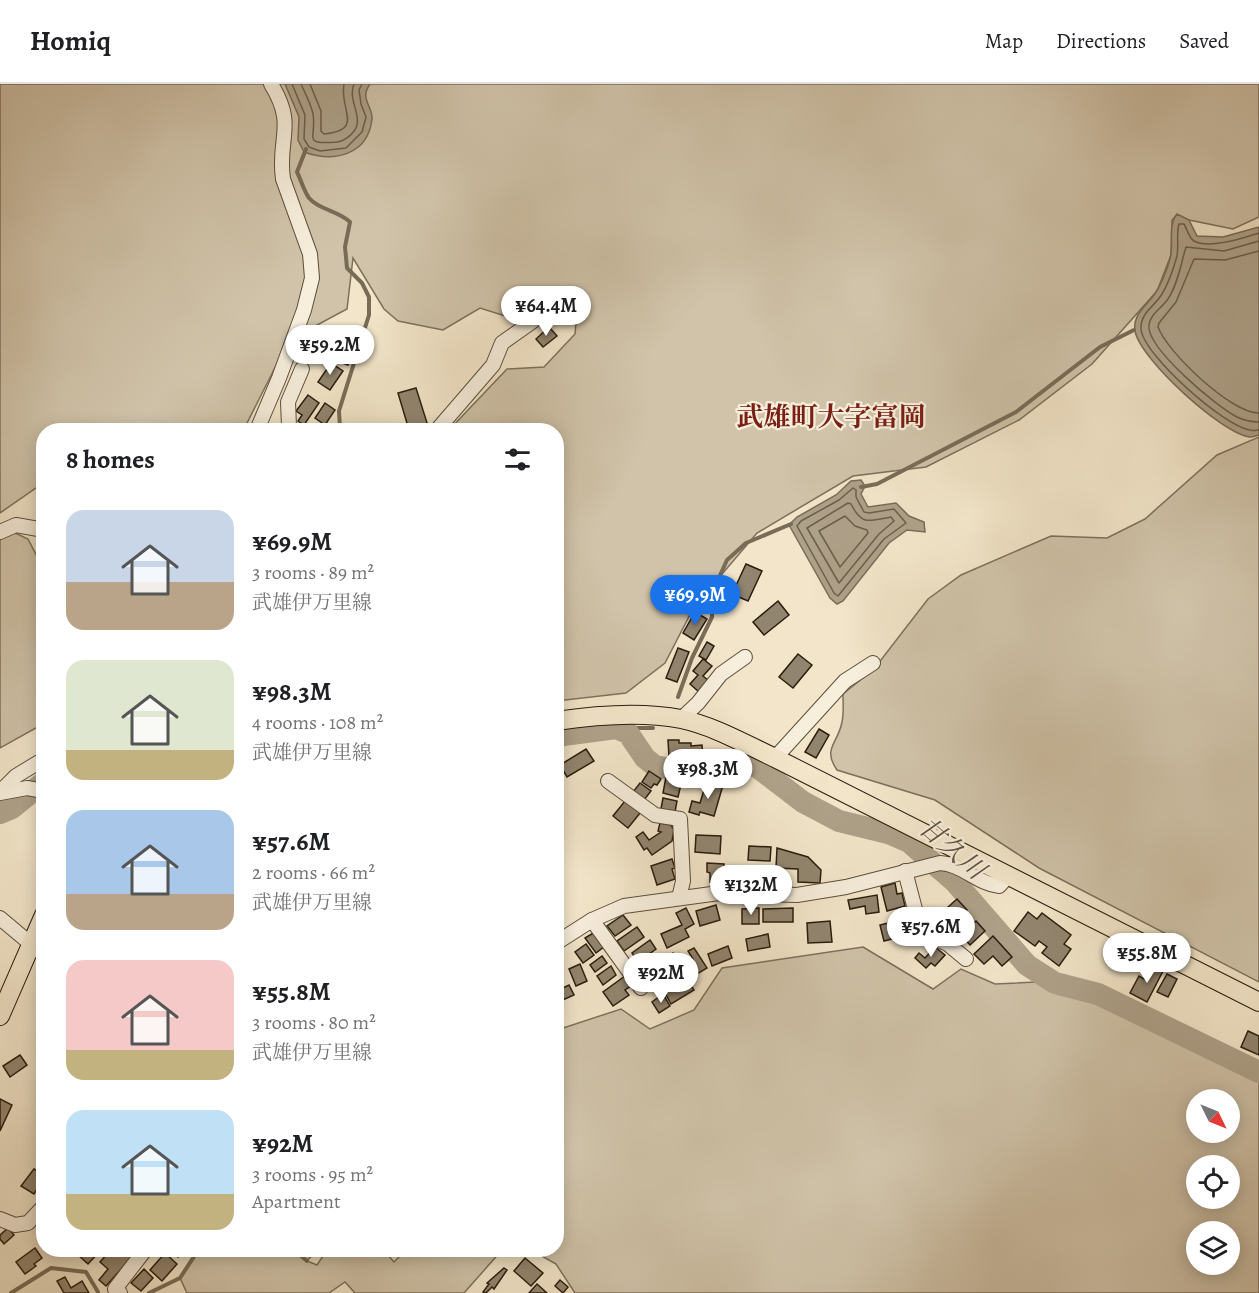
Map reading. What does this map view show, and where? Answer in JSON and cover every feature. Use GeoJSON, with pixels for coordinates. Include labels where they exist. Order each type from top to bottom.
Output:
{"type":"FeatureCollection","features":[{"type":"Feature","properties":{"kind":"main road"},"geometry":{"type":"LineString","coordinates":[[564,720],[632,715],[681,719],[717,731],[1259,1002]]}},
{"type":"Feature","properties":{"kind":"main road"},"geometry":{"type":"LineString","coordinates":[[0,1016],[36,952]]}},
{"type":"Feature","properties":{"kind":"street"},"geometry":{"type":"LineString","coordinates":[[260,423],[291,344],[310,291],[312,278],[310,254],[283,179],[281,167],[286,128],[285,114],[271,84]]}},
{"type":"Feature","properties":{"kind":"street"},"geometry":{"type":"LineString","coordinates":[[443,423],[493,365],[502,343],[557,304]]}},
{"type":"Feature","properties":{"kind":"street"},"geometry":{"type":"LineString","coordinates":[[290,423],[288,402],[302,369]]}},
{"type":"Feature","properties":{"kind":"street"},"geometry":{"type":"LineString","coordinates":[[0,532],[16,525],[36,529]]}},
{"type":"Feature","properties":{"kind":"street"},"geometry":{"type":"LineString","coordinates":[[681,719],[698,703],[721,674],[745,657]]}},
{"type":"Feature","properties":{"kind":"street"},"geometry":{"type":"LineString","coordinates":[[775,758],[845,681],[873,663]]}},
{"type":"Feature","properties":{"kind":"street"},"geometry":{"type":"LineString","coordinates":[[0,793],[16,776],[36,764]]}},
{"type":"Feature","properties":{"kind":"street"},"geometry":{"type":"LineString","coordinates":[[608,781],[655,815],[680,819],[683,881],[679,898]]}},
{"type":"Feature","properties":{"kind":"street"},"geometry":{"type":"LineString","coordinates":[[0,793],[27,788],[36,790]]}},
{"type":"Feature","properties":{"kind":"street"},"geometry":{"type":"LineString","coordinates":[[564,938],[592,920],[624,906],[679,898],[719,893],[797,895],[846,887],[940,863],[951,864],[991,885],[999,886],[1009,875]]}},
{"type":"Feature","properties":{"kind":"street"},"geometry":{"type":"LineString","coordinates":[[905,871],[921,932],[948,944],[966,959]]}},
{"type":"Feature","properties":{"kind":"street"},"geometry":{"type":"LineString","coordinates":[[0,918],[36,949]]}},
{"type":"Feature","properties":{"kind":"street"},"geometry":{"type":"LineString","coordinates":[[592,920],[641,988]]}},
{"type":"Feature","properties":{"kind":"street"},"geometry":{"type":"LineString","coordinates":[[0,1219],[15,1225],[28,1223],[36,1214]]}},
{"type":"Feature","properties":{"kind":"street"},"geometry":{"type":"LineString","coordinates":[[115,1292],[140,1257]]}},
{"type":"Feature","properties":{"kind":"shaded area"},"geometry":{"type":"Polygon","coordinates":[[[0,84],[1259,84],[1259,217],[1233,229],[1189,220],[1177,215],[1172,220],[1171,255],[1157,291],[1092,364],[1019,420],[926,467],[853,476],[757,533],[694,607],[665,663],[626,693],[564,700],[564,423],[456,423],[507,369],[544,367],[575,334],[578,298],[554,288],[515,319],[480,308],[443,330],[398,321],[384,309],[353,258],[347,309],[289,340],[247,423],[36,423],[36,488],[0,513],[0,84]]]}},
{"type":"Feature","properties":{"kind":"shaded area"},"geometry":{"type":"Polygon","coordinates":[[[1259,437],[1259,982],[1039,868],[935,800],[837,770],[831,751],[842,722],[843,694],[874,669],[928,599],[961,575],[1051,536],[1107,538],[1145,519],[1217,455],[1259,437]]]}},
{"type":"Feature","properties":{"kind":"shaded area"},"geometry":{"type":"Polygon","coordinates":[[[13,532],[28,539],[36,554],[36,728],[0,748],[0,538],[13,532]]]}},
{"type":"Feature","properties":{"kind":"shaded area"},"geometry":{"type":"Polygon","coordinates":[[[863,947],[933,989],[961,969],[995,984],[1077,980],[1259,1064],[1259,1293],[575,1293],[556,1264],[544,1257],[564,1257],[564,1028],[621,1009],[650,1029],[694,1010],[722,968],[863,947]]]}},
{"type":"Feature","properties":{"kind":"shaded area"},"geometry":{"type":"Polygon","coordinates":[[[194,1257],[311,1257],[307,1261],[317,1265],[322,1257],[390,1257],[394,1262],[399,1257],[496,1257],[464,1293],[355,1293],[345,1282],[329,1293],[187,1293],[180,1278],[194,1257]]]}},
{"type":"Feature","properties":{"kind":"water"},"geometry":{"type":"Polygon","coordinates":[[[285,84],[370,84],[366,98],[372,119],[364,141],[357,148],[338,156],[327,157],[304,152],[298,140],[299,117],[285,84]]]}},
{"type":"Feature","properties":{"kind":"water"},"geometry":{"type":"Polygon","coordinates":[[[1177,214],[1189,220],[1197,236],[1223,237],[1259,227],[1259,435],[1250,437],[1237,433],[1203,410],[1151,359],[1135,331],[1138,315],[1161,284],[1167,268],[1171,254],[1171,233],[1177,214]]]}},
{"type":"Feature","properties":{"kind":"water"},"geometry":{"type":"Polygon","coordinates":[[[861,480],[865,486],[861,494],[868,507],[896,503],[909,516],[924,522],[925,532],[907,530],[889,543],[843,601],[837,604],[830,598],[789,525],[797,517],[836,495],[851,481],[861,480]]]}},
{"type":"Feature","properties":{"kind":"building"},"geometry":{"type":"Polygon","coordinates":[[[549,327],[557,336],[543,347],[536,339],[549,327]]]}},
{"type":"Feature","properties":{"kind":"building"},"geometry":{"type":"Polygon","coordinates":[[[338,342],[354,347],[348,365],[332,359],[338,342]]]}},
{"type":"Feature","properties":{"kind":"building"},"geometry":{"type":"Polygon","coordinates":[[[331,363],[343,371],[330,390],[318,382],[331,363]]]}},
{"type":"Feature","properties":{"kind":"building"},"geometry":{"type":"Polygon","coordinates":[[[416,388],[427,423],[407,423],[398,393],[416,388]]]}},
{"type":"Feature","properties":{"kind":"building"},"geometry":{"type":"Polygon","coordinates":[[[308,395],[319,403],[305,423],[298,421],[302,415],[296,411],[308,395]]]}},
{"type":"Feature","properties":{"kind":"building"},"geometry":{"type":"Polygon","coordinates":[[[325,403],[335,410],[326,423],[315,418],[325,403]]]}},
{"type":"Feature","properties":{"kind":"building"},"geometry":{"type":"Polygon","coordinates":[[[746,564],[762,571],[748,601],[732,594],[746,564]]]}},
{"type":"Feature","properties":{"kind":"building"},"geometry":{"type":"Polygon","coordinates":[[[778,601],[789,615],[764,635],[753,622],[778,601]]]}},
{"type":"Feature","properties":{"kind":"building"},"geometry":{"type":"Polygon","coordinates":[[[695,612],[707,619],[694,640],[683,633],[695,612]]]}},
{"type":"Feature","properties":{"kind":"building"},"geometry":{"type":"Polygon","coordinates":[[[707,642],[714,646],[706,660],[699,656],[707,642]]]}},
{"type":"Feature","properties":{"kind":"building"},"geometry":{"type":"Polygon","coordinates":[[[678,648],[689,652],[677,682],[666,678],[678,648]]]}},
{"type":"Feature","properties":{"kind":"building"},"geometry":{"type":"Polygon","coordinates":[[[798,654],[812,665],[793,688],[779,677],[798,654]]]}},
{"type":"Feature","properties":{"kind":"building"},"geometry":{"type":"Polygon","coordinates":[[[703,659],[712,666],[703,676],[709,681],[699,692],[690,684],[698,675],[693,671],[703,659]]]}},
{"type":"Feature","properties":{"kind":"building"},"geometry":{"type":"Polygon","coordinates":[[[819,729],[829,735],[816,758],[805,752],[819,729]]]}},
{"type":"Feature","properties":{"kind":"building"},"geometry":{"type":"Polygon","coordinates":[[[668,740],[691,743],[691,746],[702,745],[703,762],[692,763],[691,760],[680,760],[680,757],[669,757],[668,740]]]}},
{"type":"Feature","properties":{"kind":"building"},"geometry":{"type":"Polygon","coordinates":[[[586,749],[594,761],[567,777],[564,772],[564,763],[586,749]]]}},
{"type":"Feature","properties":{"kind":"building"},"geometry":{"type":"Polygon","coordinates":[[[649,771],[661,779],[651,788],[642,782],[649,771]]]}},
{"type":"Feature","properties":{"kind":"building"},"geometry":{"type":"Polygon","coordinates":[[[666,777],[682,780],[678,797],[663,793],[666,777]]]}},
{"type":"Feature","properties":{"kind":"building"},"geometry":{"type":"Polygon","coordinates":[[[707,780],[723,785],[714,816],[689,812],[692,801],[700,803],[707,780]]]}},
{"type":"Feature","properties":{"kind":"building"},"geometry":{"type":"Polygon","coordinates":[[[640,783],[651,791],[644,800],[633,792],[640,783]]]}},
{"type":"Feature","properties":{"kind":"building"},"geometry":{"type":"Polygon","coordinates":[[[663,798],[677,801],[675,812],[661,809],[663,798]]]}},
{"type":"Feature","properties":{"kind":"building"},"geometry":{"type":"Polygon","coordinates":[[[625,801],[640,813],[628,828],[613,816],[625,801]]]}},
{"type":"Feature","properties":{"kind":"building"},"geometry":{"type":"Polygon","coordinates":[[[660,823],[671,825],[674,830],[672,841],[652,855],[647,848],[644,850],[636,837],[643,832],[649,840],[661,832],[658,831],[660,823]]]}},
{"type":"Feature","properties":{"kind":"building"},"geometry":{"type":"Polygon","coordinates":[[[696,835],[721,836],[720,854],[695,852],[696,835]]]}},
{"type":"Feature","properties":{"kind":"building"},"geometry":{"type":"Polygon","coordinates":[[[749,846],[771,847],[770,861],[748,860],[749,846]]]}},
{"type":"Feature","properties":{"kind":"building"},"geometry":{"type":"Polygon","coordinates":[[[777,848],[808,857],[821,870],[820,883],[798,882],[798,869],[776,868],[777,848]]]}},
{"type":"Feature","properties":{"kind":"building"},"geometry":{"type":"Polygon","coordinates":[[[672,859],[675,879],[657,885],[651,866],[672,859]]]}},
{"type":"Feature","properties":{"kind":"building"},"geometry":{"type":"Polygon","coordinates":[[[707,863],[724,864],[723,883],[710,882],[707,863]]]}},
{"type":"Feature","properties":{"kind":"building"},"geometry":{"type":"Polygon","coordinates":[[[746,871],[764,873],[763,884],[745,883],[746,871]]]}},
{"type":"Feature","properties":{"kind":"building"},"geometry":{"type":"Polygon","coordinates":[[[895,883],[897,894],[902,893],[905,906],[887,911],[881,887],[895,883]]]}},
{"type":"Feature","properties":{"kind":"building"},"geometry":{"type":"Polygon","coordinates":[[[877,895],[879,912],[866,914],[865,906],[850,909],[848,900],[877,895]]]}},
{"type":"Feature","properties":{"kind":"building"},"geometry":{"type":"Polygon","coordinates":[[[957,899],[967,910],[948,927],[938,916],[957,899]]]}},
{"type":"Feature","properties":{"kind":"building"},"geometry":{"type":"Polygon","coordinates":[[[716,905],[720,920],[700,926],[696,911],[716,905]]]}},
{"type":"Feature","properties":{"kind":"building"},"geometry":{"type":"Polygon","coordinates":[[[686,908],[694,924],[685,929],[689,937],[667,948],[661,934],[682,925],[676,913],[686,908]]]}},
{"type":"Feature","properties":{"kind":"building"},"geometry":{"type":"Polygon","coordinates":[[[759,908],[759,924],[742,924],[742,909],[759,908]]]}},
{"type":"Feature","properties":{"kind":"building"},"geometry":{"type":"Polygon","coordinates":[[[793,908],[793,922],[763,922],[763,909],[793,908]]]}},
{"type":"Feature","properties":{"kind":"building"},"geometry":{"type":"Polygon","coordinates":[[[1028,912],[1037,919],[1042,913],[1071,935],[1064,944],[1071,949],[1059,966],[1042,953],[1047,947],[1039,941],[1035,946],[1014,931],[1028,912]]]}},
{"type":"Feature","properties":{"kind":"building"},"geometry":{"type":"Polygon","coordinates":[[[623,915],[631,925],[615,936],[607,926],[623,915]]]}},
{"type":"Feature","properties":{"kind":"building"},"geometry":{"type":"Polygon","coordinates":[[[912,917],[915,933],[884,941],[880,925],[912,917]]]}},
{"type":"Feature","properties":{"kind":"building"},"geometry":{"type":"Polygon","coordinates":[[[830,921],[832,942],[808,943],[807,923],[830,921]]]}},
{"type":"Feature","properties":{"kind":"building"},"geometry":{"type":"Polygon","coordinates":[[[976,921],[985,931],[970,945],[961,935],[976,921]]]}},
{"type":"Feature","properties":{"kind":"building"},"geometry":{"type":"Polygon","coordinates":[[[637,927],[644,937],[624,951],[617,941],[637,927]]]}},
{"type":"Feature","properties":{"kind":"building"},"geometry":{"type":"Polygon","coordinates":[[[595,932],[605,946],[596,953],[585,938],[595,932]]]}},
{"type":"Feature","properties":{"kind":"building"},"geometry":{"type":"Polygon","coordinates":[[[768,934],[770,947],[748,951],[746,939],[768,934]]]}},
{"type":"Feature","properties":{"kind":"building"},"geometry":{"type":"Polygon","coordinates":[[[993,936],[1012,957],[1002,966],[993,956],[984,964],[974,954],[993,936]]]}},
{"type":"Feature","properties":{"kind":"building"},"geometry":{"type":"Polygon","coordinates":[[[650,940],[656,949],[638,962],[632,953],[650,940]]]}},
{"type":"Feature","properties":{"kind":"building"},"geometry":{"type":"Polygon","coordinates":[[[586,944],[594,955],[583,963],[575,952],[586,944]]]}},
{"type":"Feature","properties":{"kind":"building"},"geometry":{"type":"Polygon","coordinates":[[[728,946],[732,958],[712,966],[708,954],[728,946]]]}},
{"type":"Feature","properties":{"kind":"building"},"geometry":{"type":"Polygon","coordinates":[[[935,947],[945,955],[935,966],[931,963],[926,968],[915,958],[919,953],[925,958],[935,947]]]}},
{"type":"Feature","properties":{"kind":"building"},"geometry":{"type":"Polygon","coordinates":[[[694,948],[707,968],[692,977],[684,964],[693,959],[688,951],[694,948]]]}},
{"type":"Feature","properties":{"kind":"building"},"geometry":{"type":"Polygon","coordinates":[[[673,953],[681,964],[668,973],[660,962],[673,953]]]}},
{"type":"Feature","properties":{"kind":"building"},"geometry":{"type":"Polygon","coordinates":[[[602,956],[607,963],[595,972],[590,965],[602,956]]]}},
{"type":"Feature","properties":{"kind":"building"},"geometry":{"type":"Polygon","coordinates":[[[655,961],[662,971],[647,981],[640,972],[655,961]]]}},
{"type":"Feature","properties":{"kind":"building"},"geometry":{"type":"Polygon","coordinates":[[[580,964],[587,981],[576,986],[569,969],[580,964]]]}},
{"type":"Feature","properties":{"kind":"building"},"geometry":{"type":"Polygon","coordinates":[[[1151,965],[1163,971],[1147,1002],[1130,993],[1139,976],[1144,979],[1151,965]]]}},
{"type":"Feature","properties":{"kind":"building"},"geometry":{"type":"Polygon","coordinates":[[[611,966],[616,975],[603,985],[597,976],[611,966]]]}},
{"type":"Feature","properties":{"kind":"building"},"geometry":{"type":"Polygon","coordinates":[[[1167,974],[1177,979],[1168,997],[1157,992],[1167,974]]]}},
{"type":"Feature","properties":{"kind":"building"},"geometry":{"type":"Polygon","coordinates":[[[625,976],[631,986],[625,990],[629,995],[613,1006],[603,992],[625,976]]]}},
{"type":"Feature","properties":{"kind":"building"},"geometry":{"type":"Polygon","coordinates":[[[686,978],[694,990],[671,1004],[664,991],[686,978]]]}},
{"type":"Feature","properties":{"kind":"building"},"geometry":{"type":"Polygon","coordinates":[[[569,985],[574,995],[564,999],[564,988],[569,985]]]}},
{"type":"Feature","properties":{"kind":"building"},"geometry":{"type":"Polygon","coordinates":[[[663,994],[670,1006],[659,1013],[652,1002],[663,994]]]}},
{"type":"Feature","properties":{"kind":"building"},"geometry":{"type":"Polygon","coordinates":[[[1248,1031],[1259,1036],[1259,1055],[1241,1047],[1248,1031]]]}},
{"type":"Feature","properties":{"kind":"building"},"geometry":{"type":"Polygon","coordinates":[[[20,1055],[27,1065],[10,1077],[3,1066],[20,1055]]]}},
{"type":"Feature","properties":{"kind":"building"},"geometry":{"type":"Polygon","coordinates":[[[0,1099],[12,1105],[0,1131],[0,1099]]]}},
{"type":"Feature","properties":{"kind":"building"},"geometry":{"type":"Polygon","coordinates":[[[34,1169],[36,1170],[34,1194],[21,1186],[34,1169]]]}},
{"type":"Feature","properties":{"kind":"building"},"geometry":{"type":"Polygon","coordinates":[[[8,1228],[14,1235],[4,1244],[0,1235],[8,1228]]]}},
{"type":"Feature","properties":{"kind":"building"},"geometry":{"type":"Polygon","coordinates":[[[35,1248],[36,1257],[42,1258],[25,1274],[16,1262],[35,1248]]]}},
{"type":"Feature","properties":{"kind":"building"},"geometry":{"type":"Polygon","coordinates":[[[80,1257],[94,1257],[88,1264],[80,1257]]]}},
{"type":"Feature","properties":{"kind":"building"},"geometry":{"type":"Polygon","coordinates":[[[104,1257],[132,1257],[106,1286],[99,1280],[108,1269],[100,1262],[104,1257]]]}},
{"type":"Feature","properties":{"kind":"building"},"geometry":{"type":"Polygon","coordinates":[[[161,1257],[169,1257],[177,1264],[162,1281],[150,1270],[161,1257]]]}},
{"type":"Feature","properties":{"kind":"building"},"geometry":{"type":"Polygon","coordinates":[[[525,1258],[543,1273],[531,1286],[514,1271],[525,1258]]]}},
{"type":"Feature","properties":{"kind":"building"},"geometry":{"type":"Polygon","coordinates":[[[504,1268],[507,1270],[494,1289],[492,1287],[486,1293],[483,1292],[489,1284],[487,1283],[504,1268]]]}},
{"type":"Feature","properties":{"kind":"building"},"geometry":{"type":"Polygon","coordinates":[[[144,1269],[153,1278],[141,1291],[131,1283],[144,1269]]]}},
{"type":"Feature","properties":{"kind":"building"},"geometry":{"type":"Polygon","coordinates":[[[65,1277],[71,1288],[82,1281],[89,1293],[64,1293],[57,1281],[65,1277]]]}},
{"type":"Feature","properties":{"kind":"building"},"geometry":{"type":"Polygon","coordinates":[[[560,1280],[568,1287],[563,1293],[555,1286],[560,1280]]]}},
{"type":"Feature","properties":{"kind":"building"},"geometry":{"type":"Polygon","coordinates":[[[537,1284],[547,1293],[529,1293],[537,1284]]]}},
{"type":"Feature","properties":{"kind":"waterway"},"geometry":{"type":"LineString","coordinates":[[306,149],[297,172],[304,189],[313,202],[350,222],[345,247],[347,268],[362,283],[369,297],[369,315],[339,411],[340,423]]}},
{"type":"Feature","properties":{"kind":"waterway"},"geometry":{"type":"LineString","coordinates":[[861,487],[877,484],[1016,412],[1100,347],[1134,330]]}},
{"type":"Feature","properties":{"kind":"waterway"},"geometry":{"type":"LineString","coordinates":[[678,697],[692,658],[712,617],[712,593],[727,560],[746,543],[791,524]]}},
{"type":"Feature","properties":{"kind":"waterway"},"geometry":{"type":"LineString","coordinates":[[616,728],[653,728]]}},
{"type":"Feature","properties":{"kind":"waterway","name":"甘久川"},"geometry":{"type":"LineString","coordinates":[[564,735],[616,728],[628,733],[645,758],[655,766],[697,774],[740,765],[756,766],[803,802],[839,821],[888,833],[909,842],[955,882],[1027,965],[1055,983],[1098,994],[1259,1072]]}},
{"type":"Feature","properties":{"kind":"waterway","name":"甘久川"},"geometry":{"type":"LineString","coordinates":[[0,813],[12,808],[36,788]]}},
{"type":"Feature","properties":{"kind":"waterway"},"geometry":{"type":"LineString","coordinates":[[149,1293],[180,1278],[194,1257]]}},
{"type":"Feature","properties":{"kind":"waterway"},"geometry":{"type":"LineString","coordinates":[[302,1257],[307,1261]]}},
{"type":"Feature","properties":{"kind":"waterway"},"geometry":{"type":"LineString","coordinates":[[11,1293],[51,1268],[86,1272],[98,1292]]}},
{"type":"Feature","properties":{"kind":"district","name":"武雄町大字富岡"},"geometry":{"type":"Point","coordinates":[831,417]}}]}
